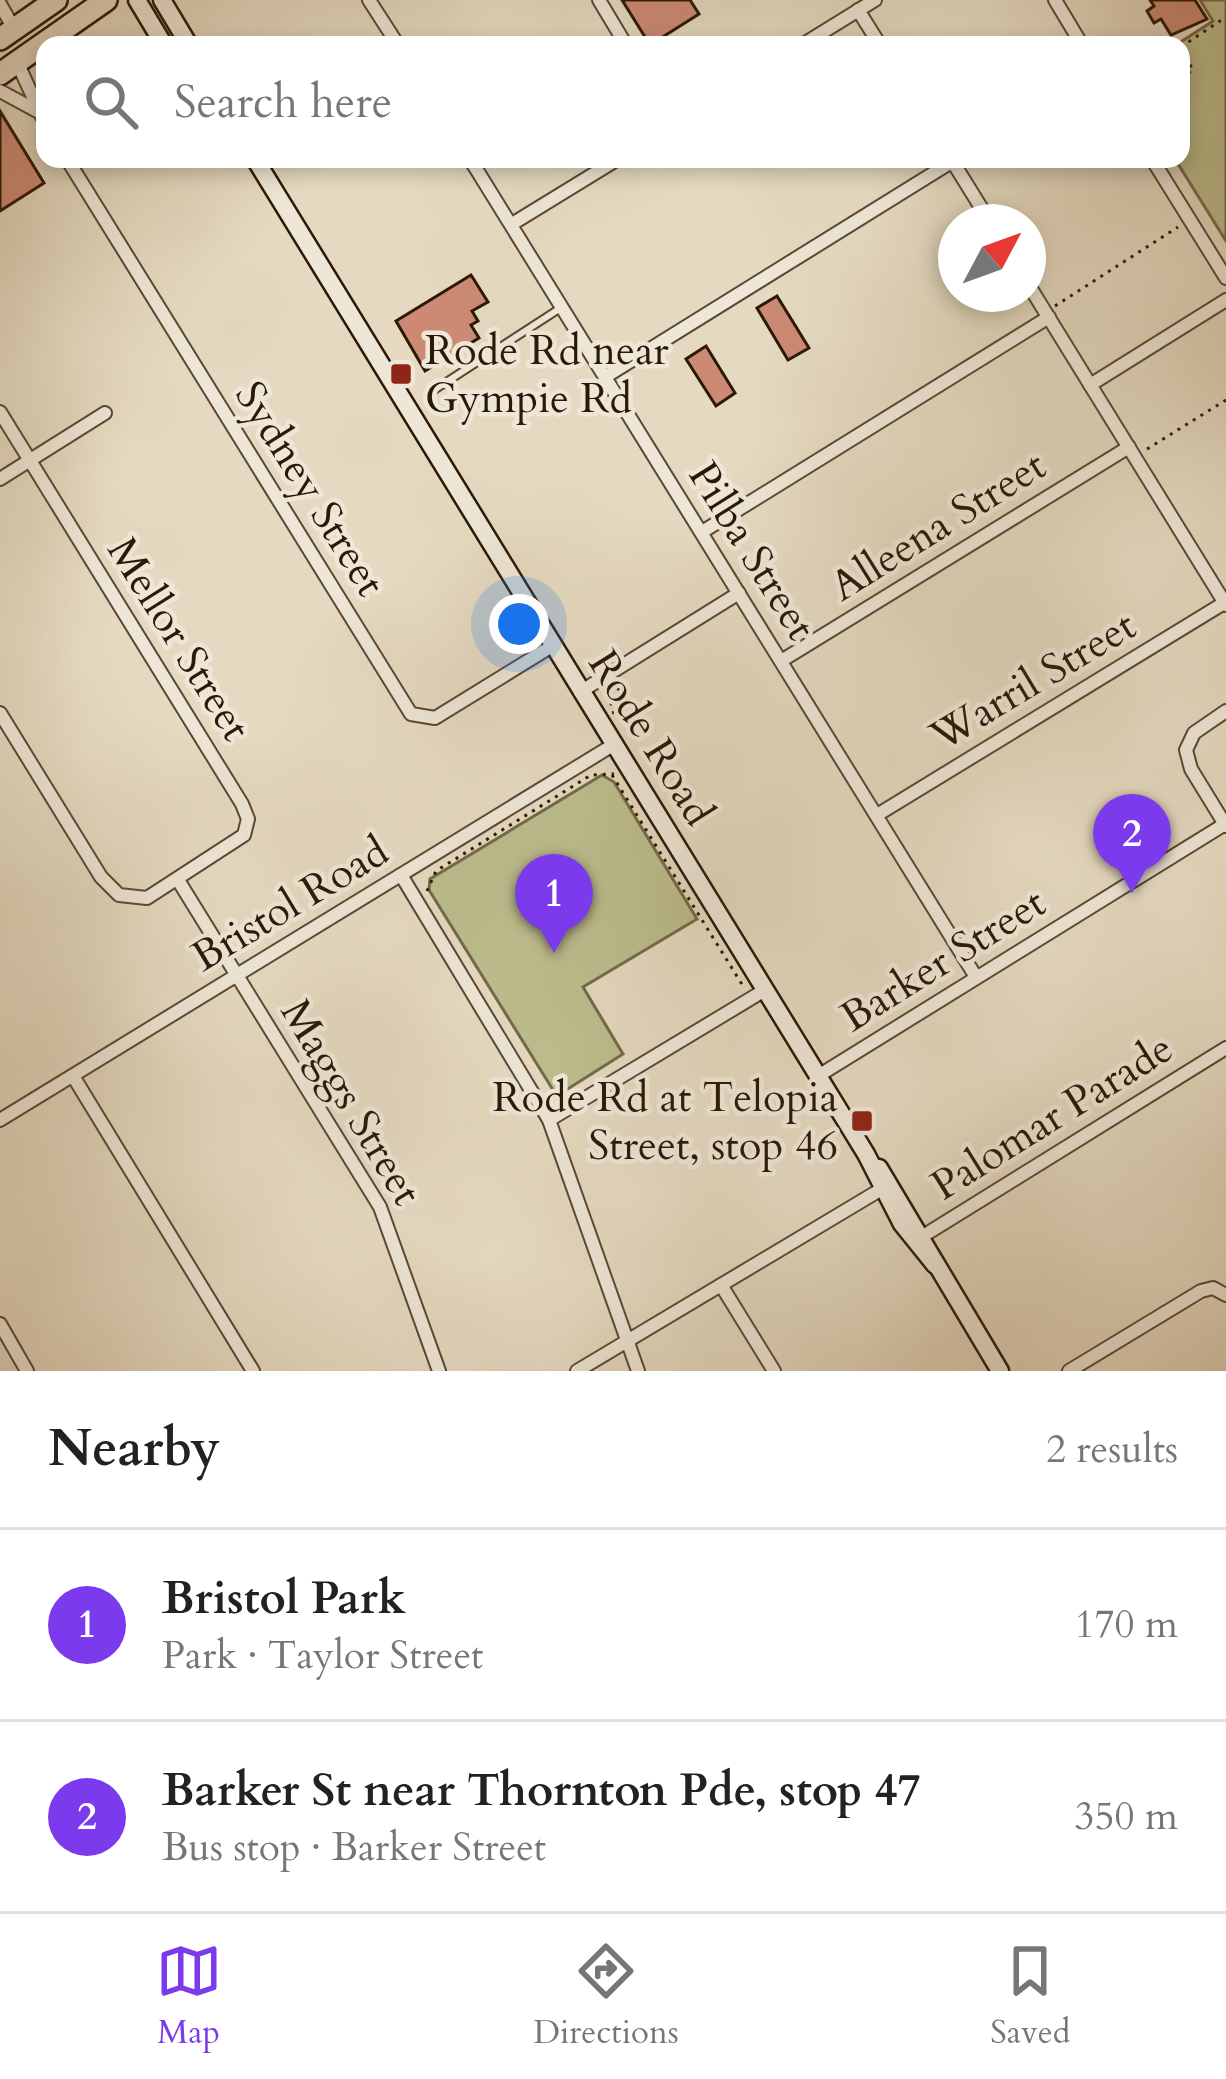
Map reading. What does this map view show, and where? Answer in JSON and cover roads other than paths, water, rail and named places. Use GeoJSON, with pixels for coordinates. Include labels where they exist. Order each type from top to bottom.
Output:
{"type":"FeatureCollection","features":[{"type":"Feature","properties":{"kind":"highway"},"geometry":{"type":"LineString","coordinates":[[7,34],[56,0]]}},
{"type":"Feature","properties":{"kind":"highway"},"geometry":{"type":"LineString","coordinates":[[54,36],[106,0]]}},
{"type":"Feature","properties":{"kind":"highway"},"geometry":{"type":"LineString","coordinates":[[8,68],[36,49]]}},
{"type":"Feature","properties":{"kind":"main road"},"geometry":{"type":"LineString","coordinates":[[136,0],[158,36]]}},
{"type":"Feature","properties":{"kind":"main road"},"geometry":{"type":"LineString","coordinates":[[162,0],[184,36]]}},
{"type":"Feature","properties":{"kind":"main road","name":"Rode Road"},"geometry":{"type":"LineString","coordinates":[[256,168],[1000,1371]]}},
{"type":"Feature","properties":{"kind":"street"},"geometry":{"type":"LineString","coordinates":[[370,0],[392,36]]}},
{"type":"Feature","properties":{"kind":"street"},"geometry":{"type":"LineString","coordinates":[[599,0],[621,36]]}},
{"type":"Feature","properties":{"kind":"street"},"geometry":{"type":"LineString","coordinates":[[816,36],[874,0]]}},
{"type":"Feature","properties":{"kind":"street"},"geometry":{"type":"LineString","coordinates":[[1055,0],[1077,36]]}},
{"type":"Feature","properties":{"kind":"street"},"geometry":{"type":"LineString","coordinates":[[0,4],[7,34]]}},
{"type":"Feature","properties":{"kind":"street"},"geometry":{"type":"LineString","coordinates":[[858,10],[874,36]]}},
{"type":"Feature","properties":{"kind":"street"},"geometry":{"type":"LineString","coordinates":[[8,68],[36,110]]}},
{"type":"Feature","properties":{"kind":"street"},"geometry":{"type":"LineString","coordinates":[[0,91],[36,114]]}},
{"type":"Feature","properties":{"kind":"street","name":"Sydney Street"},"geometry":{"type":"LineString","coordinates":[[73,168],[411,715],[435,718],[552,646]]}},
{"type":"Feature","properties":{"kind":"street","name":"Pilba Street"},"geometry":{"type":"LineString","coordinates":[[476,168],[976,977]]}},
{"type":"Feature","properties":{"kind":"street"},"geometry":{"type":"LineString","coordinates":[[512,224],[603,168]]}},
{"type":"Feature","properties":{"kind":"street"},"geometry":{"type":"LineString","coordinates":[[605,377],[939,168]]}},
{"type":"Feature","properties":{"kind":"street"},"geometry":{"type":"LineString","coordinates":[[957,168],[979,204]]}},
{"type":"Feature","properties":{"kind":"street"},"geometry":{"type":"LineString","coordinates":[[1159,168],[1226,278]]}},
{"type":"Feature","properties":{"kind":"street"},"geometry":{"type":"LineString","coordinates":[[1090,385],[1226,300]]}},
{"type":"Feature","properties":{"kind":"street"},"geometry":{"type":"LineString","coordinates":[[1045,312],[1225,604]]}},
{"type":"Feature","properties":{"kind":"street"},"geometry":{"type":"LineString","coordinates":[[702,532],[1047,315]]}},
{"type":"Feature","properties":{"kind":"street","name":"Mellor Street"},"geometry":{"type":"LineString","coordinates":[[0,412],[245,812],[248,827],[238,842],[140,899],[112,890],[0,713]]}},
{"type":"Feature","properties":{"kind":"street"},"geometry":{"type":"LineString","coordinates":[[0,479],[105,413]]}},
{"type":"Feature","properties":{"kind":"street","name":"Alleena Street"},"geometry":{"type":"LineString","coordinates":[[781,661],[1132,452]]}},
{"type":"Feature","properties":{"kind":"street"},"geometry":{"type":"LineString","coordinates":[[580,692],[739,593]]}},
{"type":"Feature","properties":{"kind":"street","name":"Warril Street"},"geometry":{"type":"LineString","coordinates":[[877,815],[1225,604]]}},
{"type":"Feature","properties":{"kind":"street"},"geometry":{"type":"LineString","coordinates":[[1226,711],[1194,733],[1186,750],[1226,825]]}},
{"type":"Feature","properties":{"kind":"street","name":"Bristol Road"},"geometry":{"type":"LineString","coordinates":[[0,1120],[614,745]]}},
{"type":"Feature","properties":{"kind":"street","name":"Barker Street"},"geometry":{"type":"LineString","coordinates":[[818,1076],[1226,825]]}},
{"type":"Feature","properties":{"kind":"street"},"geometry":{"type":"LineString","coordinates":[[401,875],[549,1120],[638,1371]]}},
{"type":"Feature","properties":{"kind":"street","name":"Maggs Street"},"geometry":{"type":"LineString","coordinates":[[178,880],[380,1207],[439,1371]]}},
{"type":"Feature","properties":{"kind":"street"},"geometry":{"type":"LineString","coordinates":[[549,1120],[765,989]]}},
{"type":"Feature","properties":{"kind":"street","name":"Palomar Parade"},"geometry":{"type":"LineString","coordinates":[[919,1238],[1226,1048]]}},
{"type":"Feature","properties":{"kind":"street"},"geometry":{"type":"LineString","coordinates":[[73,1076],[253,1371]]}},
{"type":"Feature","properties":{"kind":"street"},"geometry":{"type":"LineString","coordinates":[[578,1371],[886,1186]]}},
{"type":"Feature","properties":{"kind":"street"},"geometry":{"type":"LineString","coordinates":[[721,1285],[773,1371]]}},
{"type":"Feature","properties":{"kind":"street"},"geometry":{"type":"LineString","coordinates":[[1069,1371],[1201,1291],[1213,1288],[1226,1294]]}},
{"type":"Feature","properties":{"kind":"street"},"geometry":{"type":"LineString","coordinates":[[0,1324],[28,1371]]}},
{"type":"Feature","properties":{"kind":"lane"},"geometry":{"type":"LineString","coordinates":[[434,390],[562,307]]}},
{"type":"Feature","properties":{"kind":"place","name":"Rode Rd near Gympie Rd"},"geometry":{"type":"Point","coordinates":[401,374]}},
{"type":"Feature","properties":{"kind":"place","name":"Barker St near Thornton Pde, stop 47"},"geometry":{"type":"Point","coordinates":[1132,893]}},
{"type":"Feature","properties":{"kind":"place","name":"Bristol Park"},"geometry":{"type":"Point","coordinates":[554,953]}},
{"type":"Feature","properties":{"kind":"place","name":"Rode Rd at Telopia Street, stop 46"},"geometry":{"type":"Point","coordinates":[862,1121]}}]}
